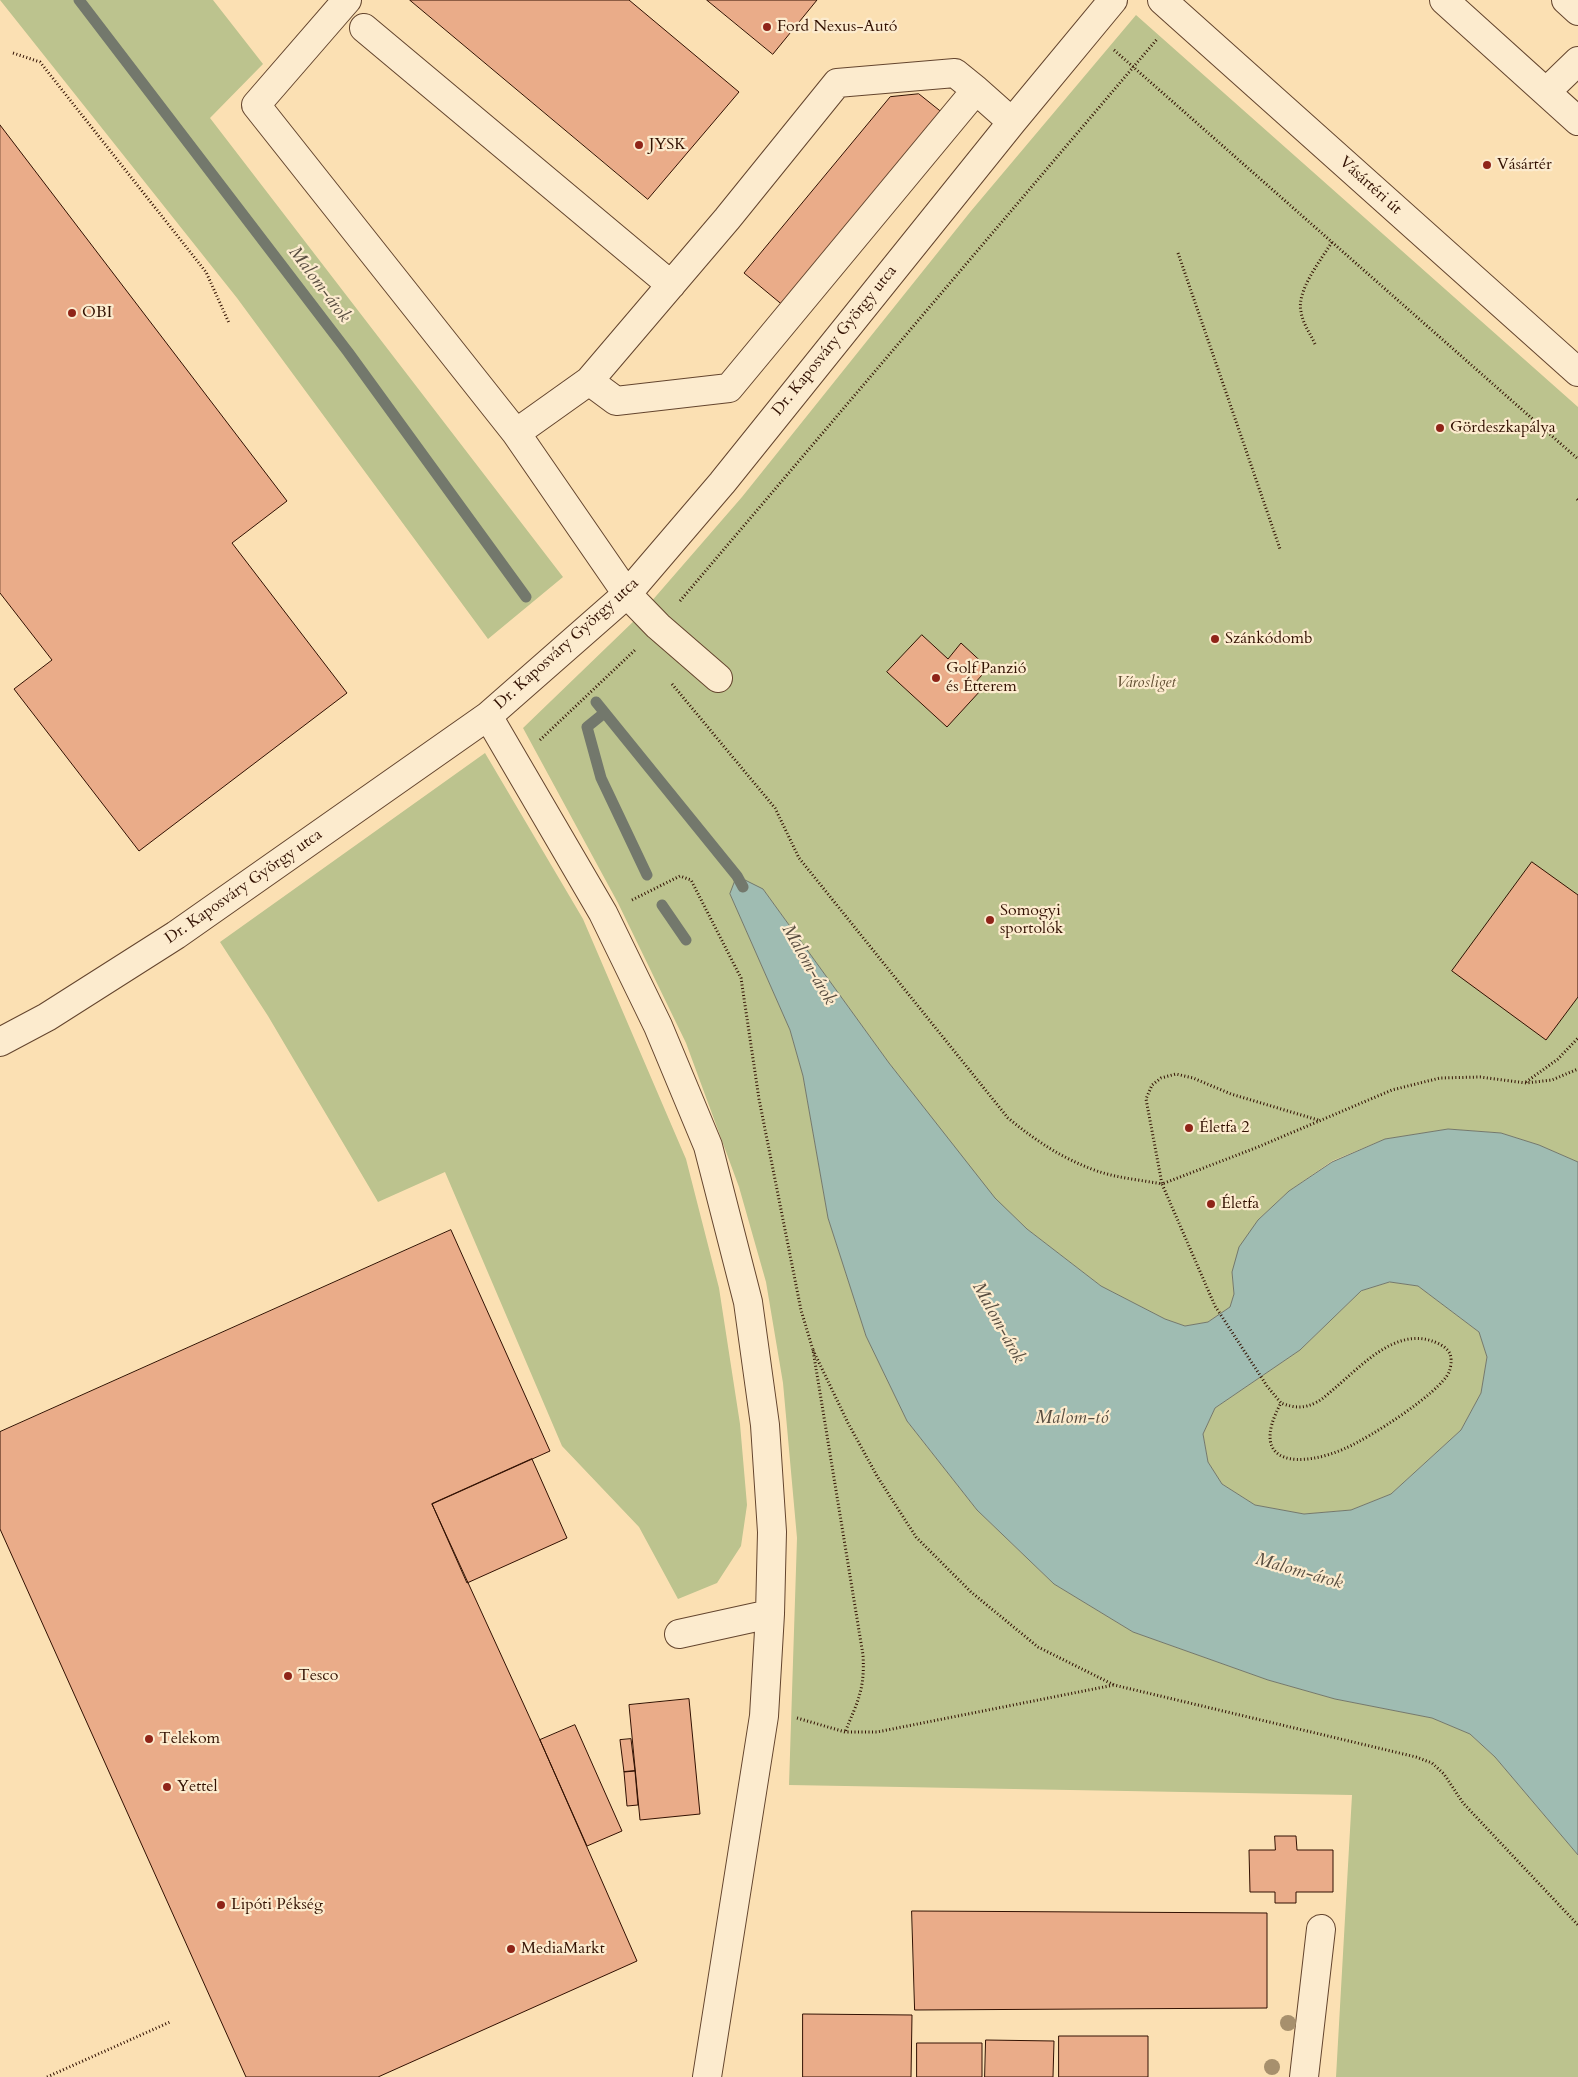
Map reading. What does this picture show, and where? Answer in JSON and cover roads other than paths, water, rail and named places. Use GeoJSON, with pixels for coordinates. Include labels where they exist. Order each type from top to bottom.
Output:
{"type":"FeatureCollection","features":[{"type":"Feature","properties":{"kind":"street"},"geometry":{"type":"LineString","coordinates":[[347,0],[256,105],[516,433],[627,594],[649,636],[718,678]]}},
{"type":"Feature","properties":{"kind":"street","name":"Dr. Kaposváry György utca"},"geometry":{"type":"LineString","coordinates":[[0,1042],[46,1017],[176,935],[488,716],[627,594],[722,482],[1012,122],[1113,0]]}},
{"type":"Feature","properties":{"kind":"street"},"geometry":{"type":"LineString","coordinates":[[1444,0],[1578,121]]}},
{"type":"Feature","properties":{"kind":"street"},"geometry":{"type":"LineString","coordinates":[[1566,0],[1578,11]]}},
{"type":"Feature","properties":{"kind":"street","name":"Vásártéri út"},"geometry":{"type":"LineString","coordinates":[[1170,7],[1578,372]]}},
{"type":"Feature","properties":{"kind":"street"},"geometry":{"type":"LineString","coordinates":[[364,28],[670,285]]}},
{"type":"Feature","properties":{"kind":"street"},"geometry":{"type":"LineString","coordinates":[[1546,92],[1578,61]]}},
{"type":"Feature","properties":{"kind":"street"},"geometry":{"type":"LineString","coordinates":[[516,433],[590,381],[727,219],[837,83],[955,73],[1012,122]]}},
{"type":"Feature","properties":{"kind":"street"},"geometry":{"type":"LineString","coordinates":[[590,381],[616,401],[729,388],[976,90]]}},
{"type":"Feature","properties":{"kind":"street"},"geometry":{"type":"LineString","coordinates":[[488,716],[603,913],[658,1026],[708,1146],[748,1302],[765,1425],[772,1532],[770,1614],[764,1716],[707,2077]]}},
{"type":"Feature","properties":{"kind":"street"},"geometry":{"type":"LineString","coordinates":[[680,1634],[770,1614]]}},
{"type":"Feature","properties":{"kind":"street"},"geometry":{"type":"LineString","coordinates":[[1304,2077],[1322,1929]]}},
{"type":"Feature","properties":{"kind":"water","name":"Malom-tó"},"geometry":{"type":"Polygon","coordinates":[[[737,876],[763,889],[889,1063],[995,1198],[1027,1229],[1101,1286],[1165,1319],[1185,1326],[1208,1322],[1230,1307],[1234,1294],[1232,1272],[1239,1247],[1258,1220],[1289,1191],[1332,1162],[1385,1139],[1448,1129],[1501,1133],[1539,1145],[1578,1162],[1578,1855],[1495,1757],[1470,1734],[1432,1718],[1335,1699],[1268,1680],[1133,1632],[1054,1584],[977,1510],[907,1421],[866,1336],[828,1218],[803,1076],[790,1030],[730,894],[737,876]],[[1390,1282],[1361,1291],[1300,1350],[1215,1408],[1203,1434],[1208,1462],[1222,1484],[1255,1505],[1304,1514],[1351,1510],[1391,1494],[1461,1430],[1481,1393],[1487,1357],[1479,1332],[1418,1286],[1390,1282]]]}},
{"type":"Feature","properties":{"kind":"waterway","name":"Malom-árok"},"geometry":{"type":"LineString","coordinates":[[79,0],[348,352],[526,597]]}},
{"type":"Feature","properties":{"kind":"waterway","name":"Malom-árok"},"geometry":{"type":"LineString","coordinates":[[596,702],[737,876],[743,887]]}},
{"type":"Feature","properties":{"kind":"waterway"},"geometry":{"type":"LineString","coordinates":[[603,714],[587,727],[601,778],[647,875]]}},
{"type":"Feature","properties":{"kind":"waterway"},"geometry":{"type":"LineString","coordinates":[[662,905],[686,940]]}},
{"type":"Feature","properties":{"kind":"place","name":"Ford Nexus-Autó"},"geometry":{"type":"Point","coordinates":[767,27]}},
{"type":"Feature","properties":{"kind":"place","name":"JYSK"},"geometry":{"type":"Point","coordinates":[639,145]}},
{"type":"Feature","properties":{"kind":"place","name":"Vásártér"},"geometry":{"type":"Point","coordinates":[1487,165]}},
{"type":"Feature","properties":{"kind":"place","name":"OBI"},"geometry":{"type":"Point","coordinates":[72,313]}},
{"type":"Feature","properties":{"kind":"place","name":"Gördeszkapálya"},"geometry":{"type":"Point","coordinates":[1440,428]}},
{"type":"Feature","properties":{"kind":"place","name":"Szánkódomb"},"geometry":{"type":"Point","coordinates":[1215,639]}},
{"type":"Feature","properties":{"kind":"place","name":"Golf Panzió és Étterem"},"geometry":{"type":"Point","coordinates":[936,678]}},
{"type":"Feature","properties":{"kind":"place","name":"Somogyi sportolók"},"geometry":{"type":"Point","coordinates":[990,920]}},
{"type":"Feature","properties":{"kind":"place","name":"Életfa 2"},"geometry":{"type":"Point","coordinates":[1189,1128]}},
{"type":"Feature","properties":{"kind":"place","name":"Életfa"},"geometry":{"type":"Point","coordinates":[1211,1204]}},
{"type":"Feature","properties":{"kind":"place","name":"Tesco"},"geometry":{"type":"Point","coordinates":[288,1676]}},
{"type":"Feature","properties":{"kind":"place","name":"Telekom"},"geometry":{"type":"Point","coordinates":[149,1739]}},
{"type":"Feature","properties":{"kind":"place","name":"Yettel"},"geometry":{"type":"Point","coordinates":[167,1787]}},
{"type":"Feature","properties":{"kind":"place","name":"Lipóti Pékség"},"geometry":{"type":"Point","coordinates":[221,1905]}},
{"type":"Feature","properties":{"kind":"place","name":"MediaMarkt"},"geometry":{"type":"Point","coordinates":[511,1949]}},
{"type":"Feature","properties":{"kind":"park label","name":"Városliget"},"geometry":{"type":"Point","coordinates":[1146,683]}}]}
